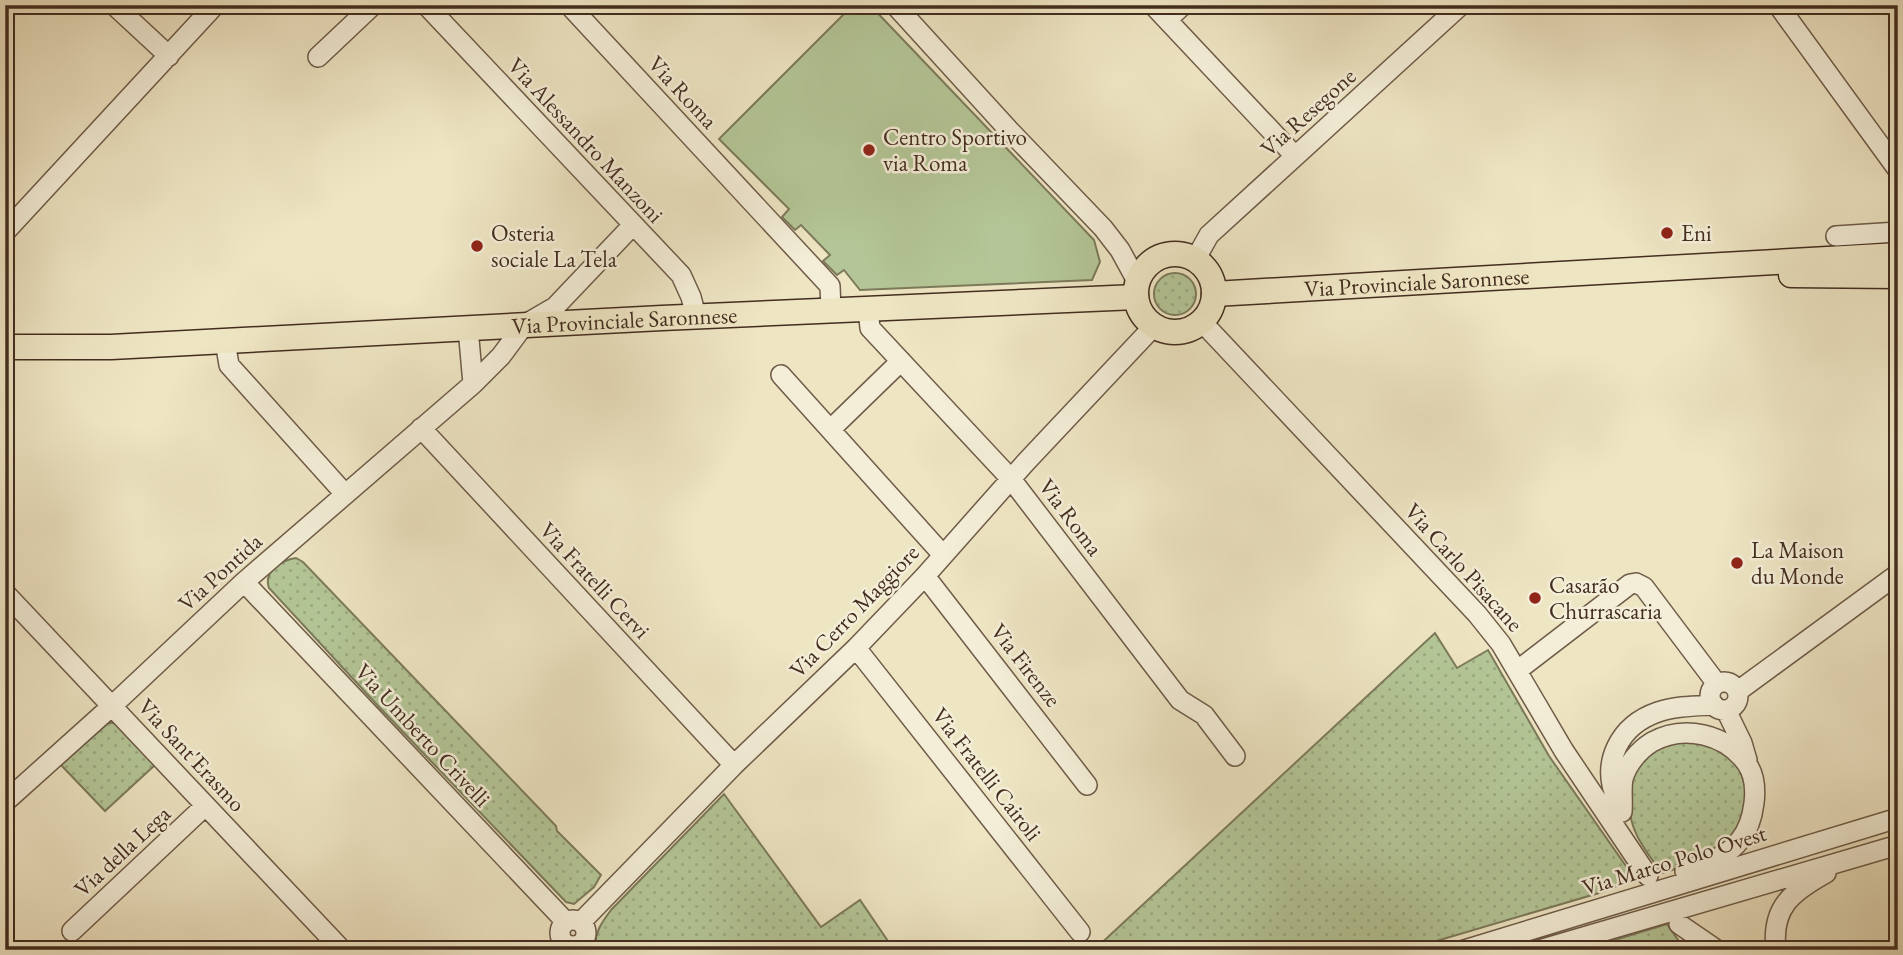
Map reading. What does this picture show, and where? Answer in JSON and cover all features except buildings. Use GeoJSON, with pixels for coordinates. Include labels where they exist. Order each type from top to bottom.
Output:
{"type":"FeatureCollection","features":[{"type":"Feature","properties":{"kind":"main road"},"geometry":{"type":"LineString","coordinates":[[1178,255],[1195,260],[1209,275],[1214,295],[1211,309],[1202,322],[1191,329],[1166,331],[1154,326],[1142,313],[1137,290],[1146,267],[1161,257],[1178,255]]}},
{"type":"Feature","properties":{"kind":"main road","name":"Via Provinciale Saronnese"},"geometry":{"type":"LineString","coordinates":[[1214,295],[1619,271],[1718,275],[1897,271]]}},
{"type":"Feature","properties":{"kind":"main road","name":"Via Provinciale Saronnese"},"geometry":{"type":"LineString","coordinates":[[5,347],[111,347],[831,311],[1137,290]]}},
{"type":"Feature","properties":{"kind":"main road","name":"Via Provinciale Saronnese"},"geometry":{"type":"LineString","coordinates":[[5,359],[111,347]]}},
{"type":"Feature","properties":{"kind":"street"},"geometry":{"type":"LineString","coordinates":[[114,5],[169,55]]}},
{"type":"Feature","properties":{"kind":"street"},"geometry":{"type":"LineString","coordinates":[[5,232],[215,5]]}},
{"type":"Feature","properties":{"kind":"street"},"geometry":{"type":"LineString","coordinates":[[318,57],[373,5]]}},
{"type":"Feature","properties":{"kind":"street","name":"Via Alessandro Manzoni"},"geometry":{"type":"LineString","coordinates":[[426,5],[681,275],[696,316]]}},
{"type":"Feature","properties":{"kind":"street","name":"Via Roma"},"geometry":{"type":"LineString","coordinates":[[569,5],[830,286],[831,311]]}},
{"type":"Feature","properties":{"kind":"street"},"geometry":{"type":"LineString","coordinates":[[895,5],[1102,228],[1120,250],[1137,290]]}},
{"type":"Feature","properties":{"kind":"street"},"geometry":{"type":"LineString","coordinates":[[1153,5],[1295,156]]}},
{"type":"Feature","properties":{"kind":"street"},"geometry":{"type":"LineString","coordinates":[[1167,20],[1183,5]]}},
{"type":"Feature","properties":{"kind":"street","name":"Via Resegone"},"geometry":{"type":"LineString","coordinates":[[1195,260],[1209,235],[1461,5]]}},
{"type":"Feature","properties":{"kind":"street"},"geometry":{"type":"LineString","coordinates":[[1778,5],[1898,170]]}},
{"type":"Feature","properties":{"kind":"street"},"geometry":{"type":"LineString","coordinates":[[524,325],[555,307],[632,226]]}},
{"type":"Feature","properties":{"kind":"street"},"geometry":{"type":"LineString","coordinates":[[1836,236],[1898,233]]}},
{"type":"Feature","properties":{"kind":"street","name":"Via Roma"},"geometry":{"type":"LineString","coordinates":[[868,309],[870,328],[1012,479],[1180,700],[1204,715],[1235,756]]}},
{"type":"Feature","properties":{"kind":"street","name":"Via Carlo Pisacane"},"geometry":{"type":"LineString","coordinates":[[1202,322],[1463,597],[1501,644],[1564,751],[1645,871],[1625,826],[1622,811]]}},
{"type":"Feature","properties":{"kind":"street","name":"Via Pontida"},"geometry":{"type":"LineString","coordinates":[[5,802],[244,582],[473,384],[501,356],[524,325]]}},
{"type":"Feature","properties":{"kind":"street","name":"Via Cerro Maggiore"},"geometry":{"type":"LineString","coordinates":[[571,938],[734,765],[856,648],[925,576],[1154,326]]}},
{"type":"Feature","properties":{"kind":"street"},"geometry":{"type":"LineString","coordinates":[[468,328],[473,384]]}},
{"type":"Feature","properties":{"kind":"street"},"geometry":{"type":"LineString","coordinates":[[225,341],[229,365],[345,494]]}},
{"type":"Feature","properties":{"kind":"street"},"geometry":{"type":"LineString","coordinates":[[831,429],[901,361]]}},
{"type":"Feature","properties":{"kind":"street"},"geometry":{"type":"LineString","coordinates":[[781,375],[943,555]]}},
{"type":"Feature","properties":{"kind":"street","name":"Via Fratelli Cervi"},"geometry":{"type":"LineString","coordinates":[[421,428],[734,765]]}},
{"type":"Feature","properties":{"kind":"street"},"geometry":{"type":"LineString","coordinates":[[1622,811],[1610,772],[1614,748],[1639,720],[1674,708],[1720,707],[1736,703],[1738,691],[1898,574]]}},
{"type":"Feature","properties":{"kind":"street","name":"Via Firenze"},"geometry":{"type":"LineString","coordinates":[[925,576],[1087,785]]}},
{"type":"Feature","properties":{"kind":"street","name":"Via Umberto Crivelli"},"geometry":{"type":"LineString","coordinates":[[244,582],[571,938]]}},
{"type":"Feature","properties":{"kind":"street"},"geometry":{"type":"LineString","coordinates":[[1518,670],[1630,584],[1636,583],[1644,587],[1717,684]]}},
{"type":"Feature","properties":{"kind":"street","name":"Via Sant'Erasmo"},"geometry":{"type":"LineString","coordinates":[[5,593],[342,950]]}},
{"type":"Feature","properties":{"kind":"street","name":"Via Fratelli Cairoli"},"geometry":{"type":"LineString","coordinates":[[856,648],[1080,932]]}},
{"type":"Feature","properties":{"kind":"street"},"geometry":{"type":"LineString","coordinates":[[1717,684],[1729,682],[1738,691]]}},
{"type":"Feature","properties":{"kind":"street"},"geometry":{"type":"LineString","coordinates":[[1587,912],[1725,854],[1740,841],[1749,825],[1755,802],[1742,743],[1710,696],[1717,684]]}},
{"type":"Feature","properties":{"kind":"street"},"geometry":{"type":"LineString","coordinates":[[1622,811],[1623,779],[1630,764],[1642,748],[1672,734],[1696,733],[1711,737],[1728,746],[1748,766]]}},
{"type":"Feature","properties":{"kind":"street","name":"Via della Lega"},"geometry":{"type":"LineString","coordinates":[[72,931],[205,806]]}},
{"type":"Feature","properties":{"kind":"street","name":"Via Marco Polo Ovest"},"geometry":{"type":"LineString","coordinates":[[1464,950],[1898,818]]}},
{"type":"Feature","properties":{"kind":"street"},"geometry":{"type":"LineString","coordinates":[[1539,950],[1898,845]]}},
{"type":"Feature","properties":{"kind":"street"},"geometry":{"type":"LineString","coordinates":[[1776,950],[1776,922],[1783,906],[1796,891],[1869,853]]}},
{"type":"Feature","properties":{"kind":"street"},"geometry":{"type":"LineString","coordinates":[[1693,950],[1679,924],[1717,950]]}},
{"type":"Feature","properties":{"kind":"green space","name":"Centro Sportivo via Roma"},"geometry":{"type":"Polygon","coordinates":[[[853,5],[870,5],[1094,240],[1100,262],[1092,280],[860,290],[844,270],[837,275],[823,261],[830,255],[801,225],[795,230],[782,217],[789,209],[719,139],[853,5]]]}},
{"type":"Feature","properties":{"kind":"green space"},"geometry":{"type":"Polygon","coordinates":[[[1175,273],[1190,279],[1196,294],[1190,309],[1175,315],[1160,309],[1154,294],[1160,279],[1175,273]]]}},
{"type":"Feature","properties":{"kind":"green space"},"geometry":{"type":"Polygon","coordinates":[[[296,558],[303,562],[601,875],[594,887],[574,904],[566,902],[269,588],[269,576],[275,567],[296,558]]]}},
{"type":"Feature","properties":{"kind":"green space"},"geometry":{"type":"Polygon","coordinates":[[[1435,633],[1457,668],[1488,650],[1549,756],[1635,879],[1599,893],[1406,950],[1094,950],[1435,633]]]}},
{"type":"Feature","properties":{"kind":"green space"},"geometry":{"type":"Polygon","coordinates":[[[108,723],[115,723],[155,765],[105,811],[61,765],[108,723]]]}},
{"type":"Feature","properties":{"kind":"green space"},"geometry":{"type":"Polygon","coordinates":[[[1689,740],[1715,746],[1736,764],[1745,789],[1743,816],[1725,845],[1698,860],[1662,873],[1644,848],[1631,820],[1632,783],[1642,760],[1651,752],[1665,744],[1689,740]]]}},
{"type":"Feature","properties":{"kind":"green space"},"geometry":{"type":"Polygon","coordinates":[[[724,794],[821,927],[860,900],[894,950],[758,950],[752,942],[740,950],[596,950],[597,933],[611,910],[724,794]]]}},
{"type":"Feature","properties":{"kind":"green space"},"geometry":{"type":"Polygon","coordinates":[[[1667,924],[1685,950],[1582,950],[1667,924]]]}},
{"type":"Feature","properties":{"kind":"place","name":"Centro Sportivo via Roma"},"geometry":{"type":"Point","coordinates":[869,150]}},
{"type":"Feature","properties":{"kind":"place","name":"Eni"},"geometry":{"type":"Point","coordinates":[1667,233]}},
{"type":"Feature","properties":{"kind":"place","name":"Osteria sociale La Tela"},"geometry":{"type":"Point","coordinates":[477,246]}},
{"type":"Feature","properties":{"kind":"place","name":"La Maison du Monde"},"geometry":{"type":"Point","coordinates":[1737,563]}},
{"type":"Feature","properties":{"kind":"place","name":"Casarão Churrascaria"},"geometry":{"type":"Point","coordinates":[1535,598]}}]}
